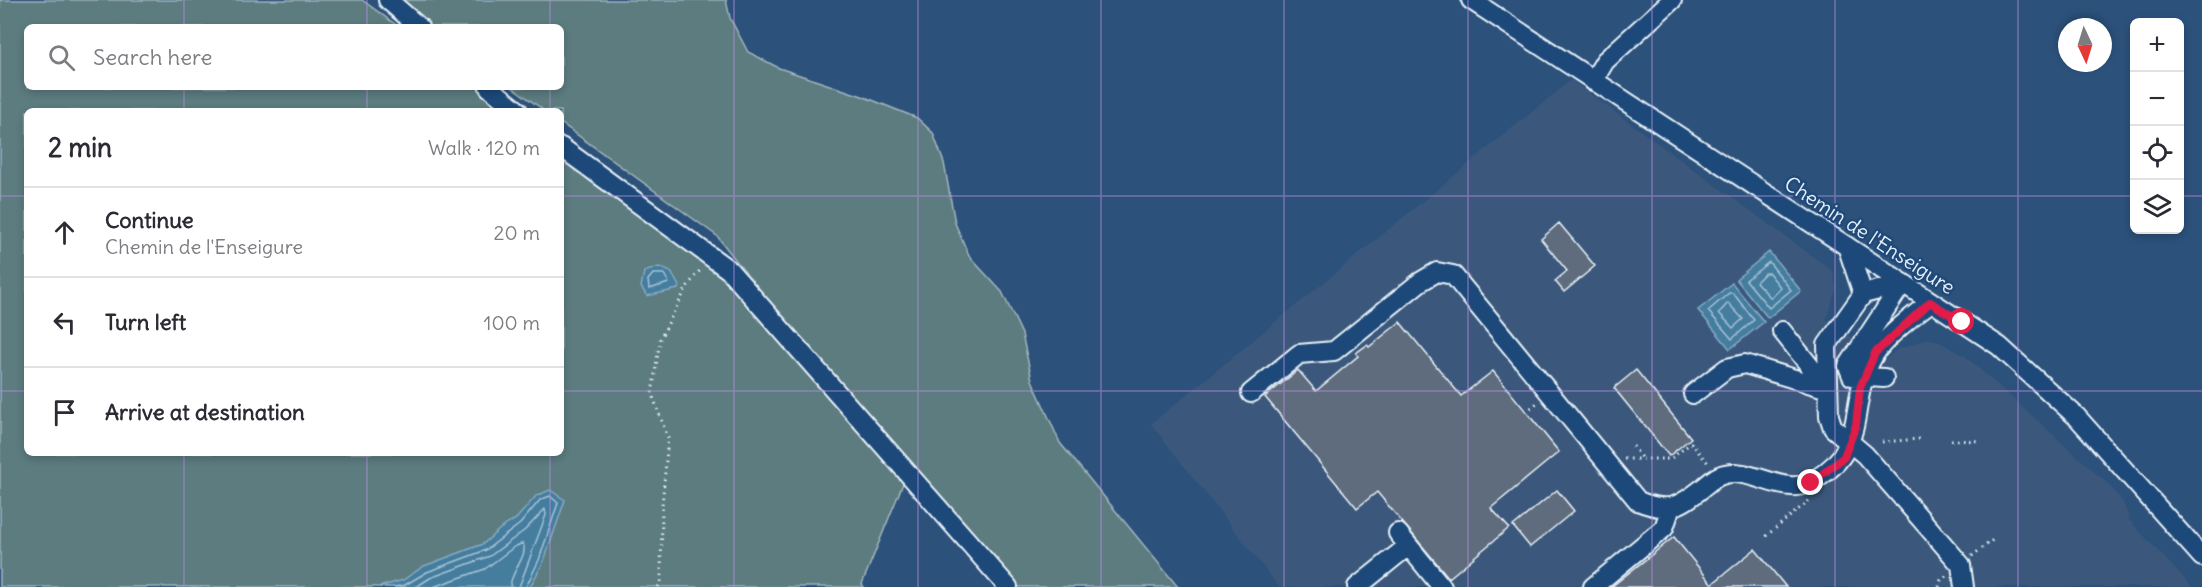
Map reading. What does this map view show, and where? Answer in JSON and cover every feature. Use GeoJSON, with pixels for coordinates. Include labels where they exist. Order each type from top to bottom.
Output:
{"type":"FeatureCollection","features":[{"type":"Feature","properties":{"kind":"street"},"geometry":{"type":"LineString","coordinates":[[388,0],[416,24]]}},
{"type":"Feature","properties":{"kind":"street","name":"Chemin de l'Enseigure"},"geometry":{"type":"LineString","coordinates":[[1471,0],[1998,346],[2077,417],[2202,557]]}},
{"type":"Feature","properties":{"kind":"street"},"geometry":{"type":"LineString","coordinates":[[1593,81],[1605,61],[1672,0]]}},
{"type":"Feature","properties":{"kind":"street"},"geometry":{"type":"LineString","coordinates":[[493,90],[514,108]]}},
{"type":"Feature","properties":{"kind":"street"},"geometry":{"type":"LineString","coordinates":[[564,149],[729,270],[1008,587]]}},
{"type":"Feature","properties":{"kind":"street"},"geometry":{"type":"LineString","coordinates":[[1847,246],[1863,294]]}},
{"type":"Feature","properties":{"kind":"street"},"geometry":{"type":"LineString","coordinates":[[1251,393],[1299,354],[1334,351],[1420,282],[1437,272],[1453,275],[1638,501],[1653,508],[1671,507],[1682,504],[1718,476],[1750,476],[1788,486],[1811,483],[1844,457],[1856,425],[1860,388],[1875,353],[1930,302]]}},
{"type":"Feature","properties":{"kind":"street"},"geometry":{"type":"LineString","coordinates":[[1902,284],[1863,294],[1827,345],[1829,416],[1833,428],[1851,441],[1961,565],[1964,587]]}},
{"type":"Feature","properties":{"kind":"street"},"geometry":{"type":"LineString","coordinates":[[1884,378],[1851,376],[1848,366],[1902,284]]}},
{"type":"Feature","properties":{"kind":"street"},"geometry":{"type":"LineString","coordinates":[[1782,331],[1828,389]]}},
{"type":"Feature","properties":{"kind":"street"},"geometry":{"type":"LineString","coordinates":[[1693,394],[1727,368],[1745,364],[1828,389]]}},
{"type":"Feature","properties":{"kind":"street"},"geometry":{"type":"LineString","coordinates":[[1593,587],[1664,528],[1671,507]]}},
{"type":"Feature","properties":{"kind":"street"},"geometry":{"type":"LineString","coordinates":[[1357,587],[1403,539],[1443,587]]}},
{"type":"Feature","properties":{"kind":"path"},"geometry":{"type":"LineString","coordinates":[[658,587],[661,583],[662,506],[668,438],[652,394],[660,339],[687,287],[710,257]]}},
{"type":"Feature","properties":{"kind":"path"},"geometry":{"type":"LineString","coordinates":[[1526,412],[1536,403],[1540,407]]}},
{"type":"Feature","properties":{"kind":"path"},"geometry":{"type":"LineString","coordinates":[[1882,442],[1919,439]]}},
{"type":"Feature","properties":{"kind":"path"},"geometry":{"type":"LineString","coordinates":[[1951,440],[1981,441]]}},
{"type":"Feature","properties":{"kind":"path"},"geometry":{"type":"LineString","coordinates":[[1622,459],[1670,459],[1691,443],[1711,466]]}},
{"type":"Feature","properties":{"kind":"path"},"geometry":{"type":"LineString","coordinates":[[1633,446],[1642,459]]}},
{"type":"Feature","properties":{"kind":"path"},"geometry":{"type":"LineString","coordinates":[[1971,557],[1994,539]]}},
{"type":"Feature","properties":{"kind":"path"},"geometry":{"type":"LineString","coordinates":[[1939,587],[1941,580],[1952,572]]}},
{"type":"Feature","properties":{"kind":"shaded area"},"geometry":{"type":"Polygon","coordinates":[[[1571,80],[1833,271],[1836,289],[1826,319],[1885,360],[1896,350],[1927,339],[1936,340],[1965,356],[2106,482],[2123,502],[2130,521],[2192,587],[1279,587],[1151,424],[1571,80]]]}},
{"type":"Feature","properties":{"kind":"green space"},"geometry":{"type":"Polygon","coordinates":[[[0,0],[362,0],[395,24],[24,24],[24,90],[486,90],[512,108],[24,108],[24,456],[564,456],[564,145],[715,253],[904,481],[862,584],[864,587],[0,587],[0,0]]]}},
{"type":"Feature","properties":{"kind":"green space"},"geometry":{"type":"Polygon","coordinates":[[[391,0],[726,0],[730,18],[748,52],[779,68],[862,96],[917,118],[933,133],[944,163],[955,223],[969,256],[1002,292],[1022,334],[1032,380],[1060,443],[1178,587],[995,587],[928,506],[717,236],[564,125],[564,108],[541,108],[516,90],[564,90],[564,24],[425,24],[391,0]]]}},
{"type":"Feature","properties":{"kind":"water"},"geometry":{"type":"Polygon","coordinates":[[[1769,252],[1801,291],[1768,318],[1736,279],[1769,252]]]}},
{"type":"Feature","properties":{"kind":"water"},"geometry":{"type":"Polygon","coordinates":[[[659,267],[671,272],[679,286],[678,289],[647,296],[641,287],[644,272],[659,267]]]}},
{"type":"Feature","properties":{"kind":"water"},"geometry":{"type":"Polygon","coordinates":[[[1732,283],[1764,322],[1730,349],[1698,310],[1732,283]]]}},
{"type":"Feature","properties":{"kind":"water"},"geometry":{"type":"Polygon","coordinates":[[[550,490],[565,500],[544,561],[530,587],[379,587],[403,580],[424,566],[483,544],[501,528],[516,519],[536,496],[550,490]]]}},
{"type":"Feature","properties":{"kind":"building"},"geometry":{"type":"Polygon","coordinates":[[[1559,223],[1595,266],[1564,292],[1555,281],[1567,271],[1541,239],[1559,223]]]}},
{"type":"Feature","properties":{"kind":"building"},"geometry":{"type":"Polygon","coordinates":[[[1400,322],[1461,396],[1493,371],[1559,452],[1491,508],[1509,528],[1449,578],[1377,492],[1357,508],[1265,397],[1298,370],[1316,391],[1358,356],[1356,353],[1367,345],[1369,347],[1400,322]]]}},
{"type":"Feature","properties":{"kind":"building"},"geometry":{"type":"Polygon","coordinates":[[[1636,370],[1691,438],[1669,456],[1614,388],[1636,370]]]}},
{"type":"Feature","properties":{"kind":"building"},"geometry":{"type":"Polygon","coordinates":[[[1557,490],[1574,511],[1530,547],[1513,526],[1557,490]]]}},
{"type":"Feature","properties":{"kind":"building"},"geometry":{"type":"Polygon","coordinates":[[[1674,537],[1712,584],[1755,549],[1786,587],[1611,587],[1674,537]]]}},
{"type":"Feature","properties":{"kind":"route"},"geometry":{"type":"LineString","coordinates":[[1811,483],[1844,457],[1856,425],[1860,388],[1875,353],[1930,302],[1962,322]]}}]}
